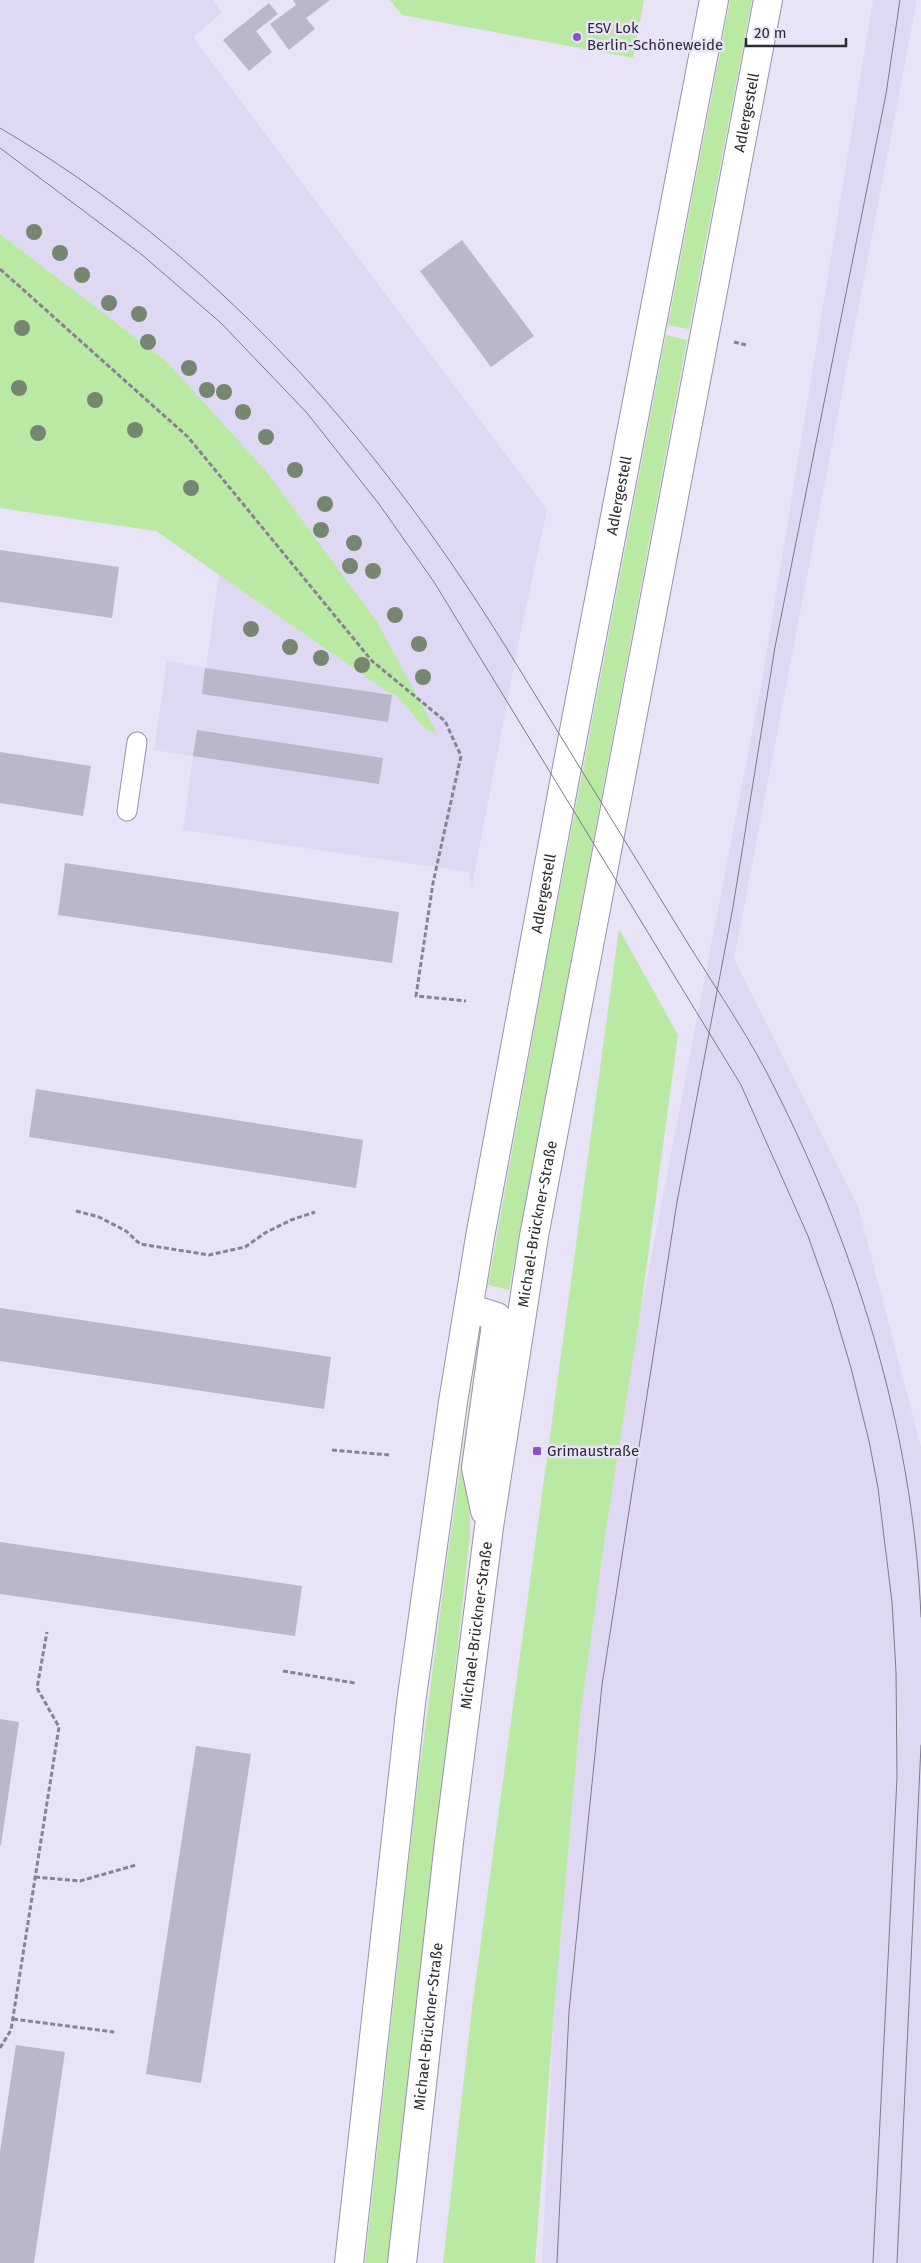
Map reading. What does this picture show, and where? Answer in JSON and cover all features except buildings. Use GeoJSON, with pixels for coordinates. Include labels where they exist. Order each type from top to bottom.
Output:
{"type":"FeatureCollection","features":[{"type":"Feature","properties":{"kind":"main road","name":"Adlergestell"},"geometry":{"type":"LineString","coordinates":[[469,1308],[525,993],[714,0]]}},
{"type":"Feature","properties":{"kind":"main road","name":"Adlergestell"},"geometry":{"type":"LineString","coordinates":[[579,991],[768,0]]}},
{"type":"Feature","properties":{"kind":"main road","name":"Michael-Brückner-Straße"},"geometry":{"type":"LineString","coordinates":[[402,2263],[449,1842],[489,1527],[534,1236],[579,991]]}},
{"type":"Feature","properties":{"kind":"main road"},"geometry":{"type":"LineString","coordinates":[[349,2263],[412,1694],[453,1402],[469,1308],[497,1317],[476,1468],[489,1527]]}},
{"type":"Feature","properties":{"kind":"lane"},"geometry":{"type":"LineString","coordinates":[[127,811],[136,742]]}},
{"type":"Feature","properties":{"kind":"path"},"geometry":{"type":"LineString","coordinates":[[0,269],[188,437],[372,661],[445,721],[461,756],[433,883],[416,996],[466,1001]]}},
{"type":"Feature","properties":{"kind":"path"},"geometry":{"type":"LineString","coordinates":[[76,1211],[99,1217],[126,1231],[140,1244],[209,1255],[245,1246],[291,1220],[315,1212]]}},
{"type":"Feature","properties":{"kind":"path"},"geometry":{"type":"LineString","coordinates":[[332,1450],[389,1455]]}},
{"type":"Feature","properties":{"kind":"path"},"geometry":{"type":"LineString","coordinates":[[0,2048],[11,2030],[59,1727],[37,1688],[46,1632]]}},
{"type":"Feature","properties":{"kind":"path"},"geometry":{"type":"LineString","coordinates":[[283,1671],[355,1683]]}},
{"type":"Feature","properties":{"kind":"path"},"geometry":{"type":"LineString","coordinates":[[35,1877],[80,1881],[136,1865]]}},
{"type":"Feature","properties":{"kind":"path"},"geometry":{"type":"LineString","coordinates":[[13,2019],[114,2032]]}},
{"type":"Feature","properties":{"kind":"shaded area"},"geometry":{"type":"Polygon","coordinates":[[[0,0],[213,0],[222,13],[193,37],[547,510],[520,635],[472,886],[469,872],[183,830],[193,756],[154,750],[167,661],[206,668],[219,574],[392,695],[395,694],[426,730],[437,732],[166,361],[0,234],[0,0]]]}},
{"type":"Feature","properties":{"kind":"shaded area"},"geometry":{"type":"Polygon","coordinates":[[[873,0],[917,0],[734,959],[858,1206],[921,1447],[921,2263],[542,2263],[554,2012],[580,1718],[606,1530],[640,1315],[761,686],[873,0]]]}},
{"type":"Feature","properties":{"kind":"green space","name":"ESV Lok Berlin-Schöneweide"},"geometry":{"type":"Polygon","coordinates":[[[390,0],[644,0],[633,58],[402,15],[390,0]]]}},
{"type":"Feature","properties":{"kind":"green space"},"geometry":{"type":"Polygon","coordinates":[[[730,0],[752,0],[689,329],[668,325],[730,0]]]}},
{"type":"Feature","properties":{"kind":"green space"},"geometry":{"type":"Polygon","coordinates":[[[0,234],[166,361],[265,470],[376,620],[437,733],[426,730],[395,694],[392,695],[156,531],[0,508],[0,234]]]}},
{"type":"Feature","properties":{"kind":"green space"},"geometry":{"type":"Polygon","coordinates":[[[666,335],[687,340],[509,1290],[488,1285],[546,963],[666,335]]]}},
{"type":"Feature","properties":{"kind":"green space"},"geometry":{"type":"Polygon","coordinates":[[[619,929],[678,1035],[640,1315],[606,1530],[580,1718],[554,2012],[535,2263],[443,2263],[472,2008],[619,929]]]}},
{"type":"Feature","properties":{"kind":"green space"},"geometry":{"type":"Polygon","coordinates":[[[479,1337],[487,1339],[469,1464],[470,1537],[388,2263],[365,2263],[415,1806],[479,1337]]]}},
{"type":"Feature","properties":{"kind":"tram line"},"geometry":{"type":"LineString","coordinates":[[557,2263],[569,2011],[602,1685],[677,1202],[733,907],[775,647],[886,94],[900,0]]}},
{"type":"Feature","properties":{"kind":"tram line"},"geometry":{"type":"LineString","coordinates":[[0,128],[78,178],[150,232],[219,291],[284,355],[344,422],[401,493],[454,567],[504,644],[756,1053],[798,1135],[852,1268],[874,1336],[892,1405],[906,1475],[916,1546],[921,1617]]}},
{"type":"Feature","properties":{"kind":"tram line"},"geometry":{"type":"LineString","coordinates":[[0,148],[141,254],[221,323],[307,413],[379,504],[434,582],[741,1085],[808,1236],[832,1304],[851,1368],[869,1441],[878,1488],[892,1602],[896,1672],[897,1778],[873,2263]]}},
{"type":"Feature","properties":{"kind":"tram line"},"geometry":{"type":"LineString","coordinates":[[897,2263],[921,1745]]}},
{"type":"Feature","properties":{"kind":"place","name":"ESV Lok Berlin-Schöneweide"},"geometry":{"type":"Point","coordinates":[577,37]}},
{"type":"Feature","properties":{"kind":"place","name":"Grimaustraße"},"geometry":{"type":"Point","coordinates":[537,1451]}}]}
